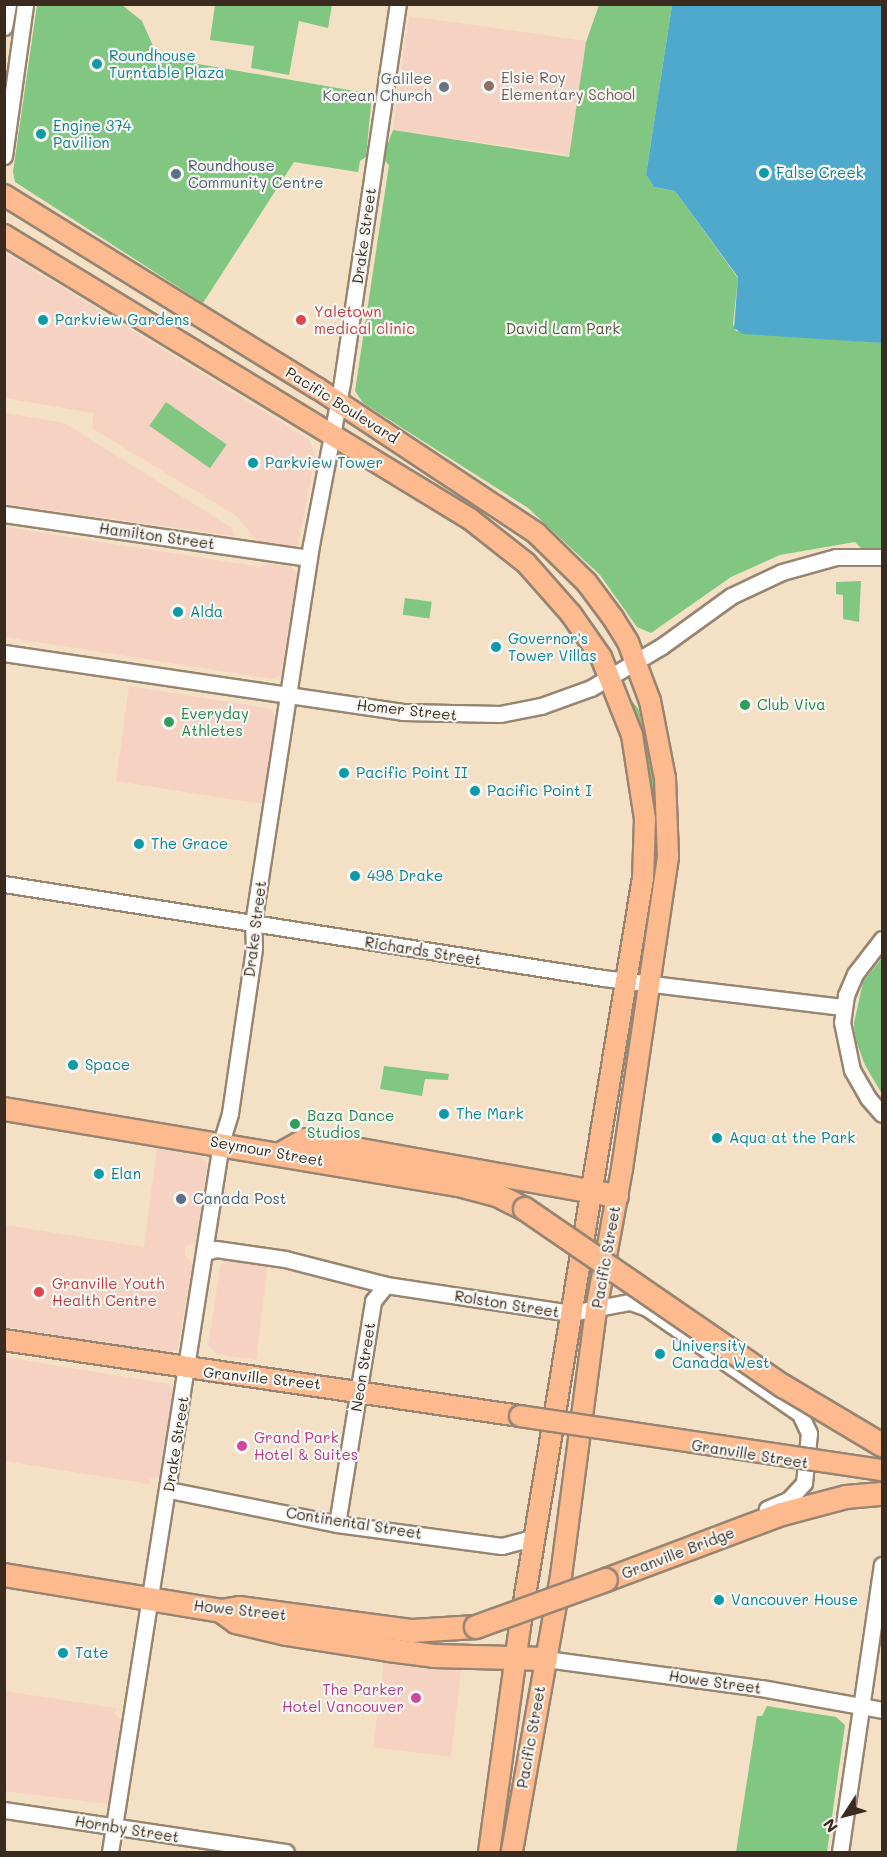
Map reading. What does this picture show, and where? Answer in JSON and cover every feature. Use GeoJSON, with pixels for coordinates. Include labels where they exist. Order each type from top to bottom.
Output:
{"type":"FeatureCollection","features":[{"type":"Feature","properties":{"kind":"highway","name":"Seymour Street"},"geometry":{"type":"LineString","coordinates":[[4,1109],[282,1153],[459,1185],[497,1195],[525,1209],[783,1386],[882,1445]]}},
{"type":"Feature","properties":{"kind":"highway"},"geometry":{"type":"LineString","coordinates":[[282,1153],[305,1140],[617,1196]]}},
{"type":"Feature","properties":{"kind":"highway","name":"Granville Bridge"},"geometry":{"type":"LineString","coordinates":[[476,1627],[782,1514],[846,1497],[882,1494]]}},
{"type":"Feature","properties":{"kind":"highway","name":"Howe Street"},"geometry":{"type":"LineString","coordinates":[[4,1575],[221,1611],[239,1608],[412,1631],[476,1627]]}},
{"type":"Feature","properties":{"kind":"highway"},"geometry":{"type":"LineString","coordinates":[[221,1611],[236,1622],[286,1635],[434,1656],[546,1659]]}},
{"type":"Feature","properties":{"kind":"main road","name":"Pacific Boulevard"},"geometry":{"type":"LineString","coordinates":[[4,195],[338,402],[536,533],[587,584],[628,642],[636,663]]}},
{"type":"Feature","properties":{"kind":"main road","name":"Pacific Boulevard"},"geometry":{"type":"LineString","coordinates":[[4,235],[470,519],[526,563],[571,614],[610,678]]}},
{"type":"Feature","properties":{"kind":"main road","name":"Pacific Street"},"geometry":{"type":"LineString","coordinates":[[512,1852],[561,1576],[596,1310],[617,1196],[668,857],[668,823],[658,732],[636,663]]}},
{"type":"Feature","properties":{"kind":"main road","name":"Pacific Street"},"geometry":{"type":"LineString","coordinates":[[489,1852],[516,1658],[644,878],[645,819],[632,735],[610,678]]}},
{"type":"Feature","properties":{"kind":"main road","name":"Granville Street"},"geometry":{"type":"LineString","coordinates":[[4,1340],[188,1369],[360,1390],[882,1472]]}},
{"type":"Feature","properties":{"kind":"street"},"geometry":{"type":"LineString","coordinates":[[4,27],[8,4]]}},
{"type":"Feature","properties":{"kind":"street"},"geometry":{"type":"LineString","coordinates":[[4,156],[25,4]]}},
{"type":"Feature","properties":{"kind":"street","name":"Drake Street"},"geometry":{"type":"LineString","coordinates":[[110,1852],[169,1491],[221,1143],[230,1113],[254,948],[253,924],[309,558],[338,402],[398,4]]}},
{"type":"Feature","properties":{"kind":"street","name":"Hamilton Street"},"geometry":{"type":"LineString","coordinates":[[4,514],[309,558]]}},
{"type":"Feature","properties":{"kind":"street","name":"Homer Street"},"geometry":{"type":"LineString","coordinates":[[4,653],[403,712],[477,715],[541,706],[610,678],[636,663],[731,596],[765,579],[836,557],[882,557]]}},
{"type":"Feature","properties":{"kind":"street","name":"Richards Street"},"geometry":{"type":"LineString","coordinates":[[4,884],[628,980],[843,1007]]}},
{"type":"Feature","properties":{"kind":"street"},"geometry":{"type":"LineString","coordinates":[[882,939],[855,974],[843,1007],[843,1035],[849,1060],[862,1090],[882,1114]]}},
{"type":"Feature","properties":{"kind":"street","name":"Rolston Street"},"geometry":{"type":"LineString","coordinates":[[206,1252],[216,1249],[285,1259],[386,1285],[571,1313],[630,1302],[647,1308],[800,1414],[808,1428],[807,1462]]}},
{"type":"Feature","properties":{"kind":"street","name":"Neon Street"},"geometry":{"type":"LineString","coordinates":[[338,1524],[373,1301],[386,1285]]}},
{"type":"Feature","properties":{"kind":"street","name":"Granville Street"},"geometry":{"type":"LineString","coordinates":[[582,1428],[882,1472]]}},
{"type":"Feature","properties":{"kind":"street"},"geometry":{"type":"LineString","coordinates":[[561,1576],[591,1578],[788,1500],[804,1483],[807,1462]]}},
{"type":"Feature","properties":{"kind":"street","name":"Continental Street"},"geometry":{"type":"LineString","coordinates":[[169,1491],[338,1524],[502,1546],[532,1538],[536,1533]]}},
{"type":"Feature","properties":{"kind":"street"},"geometry":{"type":"LineString","coordinates":[[840,1852],[882,1565]]}},
{"type":"Feature","properties":{"kind":"street","name":"Howe Street"},"geometry":{"type":"LineString","coordinates":[[546,1659],[761,1688],[882,1710]]}},
{"type":"Feature","properties":{"kind":"street","name":"Hornby Street"},"geometry":{"type":"LineString","coordinates":[[4,1810],[286,1852]]}},
{"type":"Feature","properties":{"kind":"shaded area","name":"Elsie Roy Elementary School"},"geometry":{"type":"Polygon","coordinates":[[[409,16],[586,41],[570,155],[393,130],[409,16]]]}},
{"type":"Feature","properties":{"kind":"shaded area"},"geometry":{"type":"Polygon","coordinates":[[[4,252],[310,440],[315,457],[298,545],[289,549],[257,541],[237,516],[93,429],[93,413],[5,398],[4,252]]]}},
{"type":"Feature","properties":{"kind":"shaded area"},"geometry":{"type":"Polygon","coordinates":[[[5,413],[64,423],[232,528],[235,536],[5,504],[5,413]]]}},
{"type":"Feature","properties":{"kind":"shaded area"},"geometry":{"type":"Polygon","coordinates":[[[5,527],[261,567],[268,564],[290,566],[297,574],[281,675],[273,679],[5,637],[5,527]]]}},
{"type":"Feature","properties":{"kind":"shaded area"},"geometry":{"type":"Polygon","coordinates":[[[129,686],[271,709],[276,721],[263,804],[116,781],[129,686]]]}},
{"type":"Feature","properties":{"kind":"shaded area"},"geometry":{"type":"Polygon","coordinates":[[[157,1147],[201,1157],[207,1163],[196,1243],[185,1246],[185,1257],[193,1264],[177,1350],[167,1353],[5,1327],[5,1225],[144,1247],[157,1147]]]}},
{"type":"Feature","properties":{"kind":"shaded area"},"geometry":{"type":"Polygon","coordinates":[[[226,1257],[268,1263],[256,1360],[217,1354],[208,1346],[220,1267],[226,1257]]]}},
{"type":"Feature","properties":{"kind":"shaded area"},"geometry":{"type":"Polygon","coordinates":[[[4,1357],[169,1384],[175,1394],[160,1476],[150,1479],[149,1484],[5,1461],[4,1357]]]}},
{"type":"Feature","properties":{"kind":"shaded area"},"geometry":{"type":"Polygon","coordinates":[[[385,1652],[462,1662],[451,1757],[373,1747],[385,1652]]]}},
{"type":"Feature","properties":{"kind":"shaded area"},"geometry":{"type":"Polygon","coordinates":[[[4,1691],[116,1708],[115,1714],[124,1722],[110,1804],[5,1791],[4,1691]]]}},
{"type":"Feature","properties":{"kind":"green space"},"geometry":{"type":"Polygon","coordinates":[[[215,4],[332,5],[328,28],[299,21],[289,75],[251,68],[254,46],[210,40],[215,4]]]}},
{"type":"Feature","properties":{"kind":"green space"},"geometry":{"type":"Polygon","coordinates":[[[37,5],[122,5],[142,21],[158,57],[372,94],[366,157],[360,161],[358,172],[294,162],[203,303],[15,182],[13,172],[37,5]]]}},
{"type":"Feature","properties":{"kind":"green space","name":"David Lam Park"},"geometry":{"type":"Polygon","coordinates":[[[599,5],[672,5],[646,175],[654,187],[675,191],[738,278],[733,324],[736,331],[882,343],[882,548],[861,548],[855,542],[780,555],[731,577],[651,633],[637,627],[600,575],[528,508],[363,403],[355,391],[389,165],[384,160],[385,151],[393,130],[569,157],[586,42],[599,5]]]}},
{"type":"Feature","properties":{"kind":"green space"},"geometry":{"type":"Polygon","coordinates":[[[166,402],[227,444],[210,468],[149,426],[166,402]]]}},
{"type":"Feature","properties":{"kind":"green space"},"geometry":{"type":"Polygon","coordinates":[[[861,581],[859,622],[843,619],[843,595],[836,594],[836,582],[861,581]]]}},
{"type":"Feature","properties":{"kind":"green space"},"geometry":{"type":"Polygon","coordinates":[[[405,598],[432,602],[429,619],[403,615],[405,598]]]}},
{"type":"Feature","properties":{"kind":"green space"},"geometry":{"type":"Polygon","coordinates":[[[630,698],[639,710],[659,800],[663,853],[646,948],[642,945],[650,885],[653,801],[630,698]]]}},
{"type":"Feature","properties":{"kind":"green space"},"geometry":{"type":"Polygon","coordinates":[[[882,958],[882,1094],[865,1065],[855,1038],[854,1023],[863,982],[882,958]]]}},
{"type":"Feature","properties":{"kind":"green space"},"geometry":{"type":"Polygon","coordinates":[[[384,1066],[449,1074],[448,1080],[425,1079],[422,1096],[380,1089],[384,1066]]]}},
{"type":"Feature","properties":{"kind":"green space"},"geometry":{"type":"Polygon","coordinates":[[[767,1706],[836,1717],[845,1725],[827,1852],[736,1852],[757,1716],[762,1716],[767,1706]]]}},
{"type":"Feature","properties":{"kind":"water","name":"False Creek"},"geometry":{"type":"Polygon","coordinates":[[[672,5],[882,5],[882,343],[743,334],[734,328],[738,277],[675,191],[654,187],[646,175],[672,5]]]}},
{"type":"Feature","properties":{"kind":"place","name":"Roundhouse Turntable Plaza"},"geometry":{"type":"Point","coordinates":[97,64]}},
{"type":"Feature","properties":{"kind":"place","name":"Elsie Roy Elementary School"},"geometry":{"type":"Point","coordinates":[489,86]}},
{"type":"Feature","properties":{"kind":"place","name":"Galilee Korean Church"},"geometry":{"type":"Point","coordinates":[444,87]}},
{"type":"Feature","properties":{"kind":"place","name":"Engine 374 Pavilion"},"geometry":{"type":"Point","coordinates":[41,134]}},
{"type":"Feature","properties":{"kind":"place","name":"False Creek"},"geometry":{"type":"Point","coordinates":[764,173]}},
{"type":"Feature","properties":{"kind":"place","name":"Roundhouse Community Centre"},"geometry":{"type":"Point","coordinates":[176,174]}},
{"type":"Feature","properties":{"kind":"place","name":"Parkview Gardens"},"geometry":{"type":"Point","coordinates":[43,320]}},
{"type":"Feature","properties":{"kind":"place","name":"Yaletown medical clinic"},"geometry":{"type":"Point","coordinates":[301,320]}},
{"type":"Feature","properties":{"kind":"place","name":"Parkview Tower"},"geometry":{"type":"Point","coordinates":[253,463]}},
{"type":"Feature","properties":{"kind":"place","name":"Alda"},"geometry":{"type":"Point","coordinates":[178,612]}},
{"type":"Feature","properties":{"kind":"place","name":"Governor's Tower Villas"},"geometry":{"type":"Point","coordinates":[496,647]}},
{"type":"Feature","properties":{"kind":"place","name":"Club Viva"},"geometry":{"type":"Point","coordinates":[745,705]}},
{"type":"Feature","properties":{"kind":"place","name":"Everyday Athletes"},"geometry":{"type":"Point","coordinates":[169,722]}},
{"type":"Feature","properties":{"kind":"place","name":"Pacific Point II"},"geometry":{"type":"Point","coordinates":[344,773]}},
{"type":"Feature","properties":{"kind":"place","name":"Pacific Point I"},"geometry":{"type":"Point","coordinates":[475,791]}},
{"type":"Feature","properties":{"kind":"place","name":"The Grace"},"geometry":{"type":"Point","coordinates":[139,844]}},
{"type":"Feature","properties":{"kind":"place","name":"498 Drake"},"geometry":{"type":"Point","coordinates":[355,876]}},
{"type":"Feature","properties":{"kind":"place","name":"Space"},"geometry":{"type":"Point","coordinates":[73,1065]}},
{"type":"Feature","properties":{"kind":"place","name":"The Mark"},"geometry":{"type":"Point","coordinates":[444,1114]}},
{"type":"Feature","properties":{"kind":"place","name":"Baza Dance Studios"},"geometry":{"type":"Point","coordinates":[295,1124]}},
{"type":"Feature","properties":{"kind":"place","name":"Aqua at the Park"},"geometry":{"type":"Point","coordinates":[717,1138]}},
{"type":"Feature","properties":{"kind":"place","name":"Elan"},"geometry":{"type":"Point","coordinates":[99,1174]}},
{"type":"Feature","properties":{"kind":"place","name":"Canada Post"},"geometry":{"type":"Point","coordinates":[181,1199]}},
{"type":"Feature","properties":{"kind":"place","name":"Granville Youth Health Centre"},"geometry":{"type":"Point","coordinates":[39,1292]}},
{"type":"Feature","properties":{"kind":"place","name":"University Canada West"},"geometry":{"type":"Point","coordinates":[660,1354]}},
{"type":"Feature","properties":{"kind":"place","name":"Grand Park Hotel & Suites"},"geometry":{"type":"Point","coordinates":[242,1446]}},
{"type":"Feature","properties":{"kind":"place","name":"Vancouver House"},"geometry":{"type":"Point","coordinates":[719,1600]}},
{"type":"Feature","properties":{"kind":"place","name":"Tate"},"geometry":{"type":"Point","coordinates":[63,1653]}},
{"type":"Feature","properties":{"kind":"place","name":"The Parker Hotel Vancouver"},"geometry":{"type":"Point","coordinates":[416,1698]}}]}
